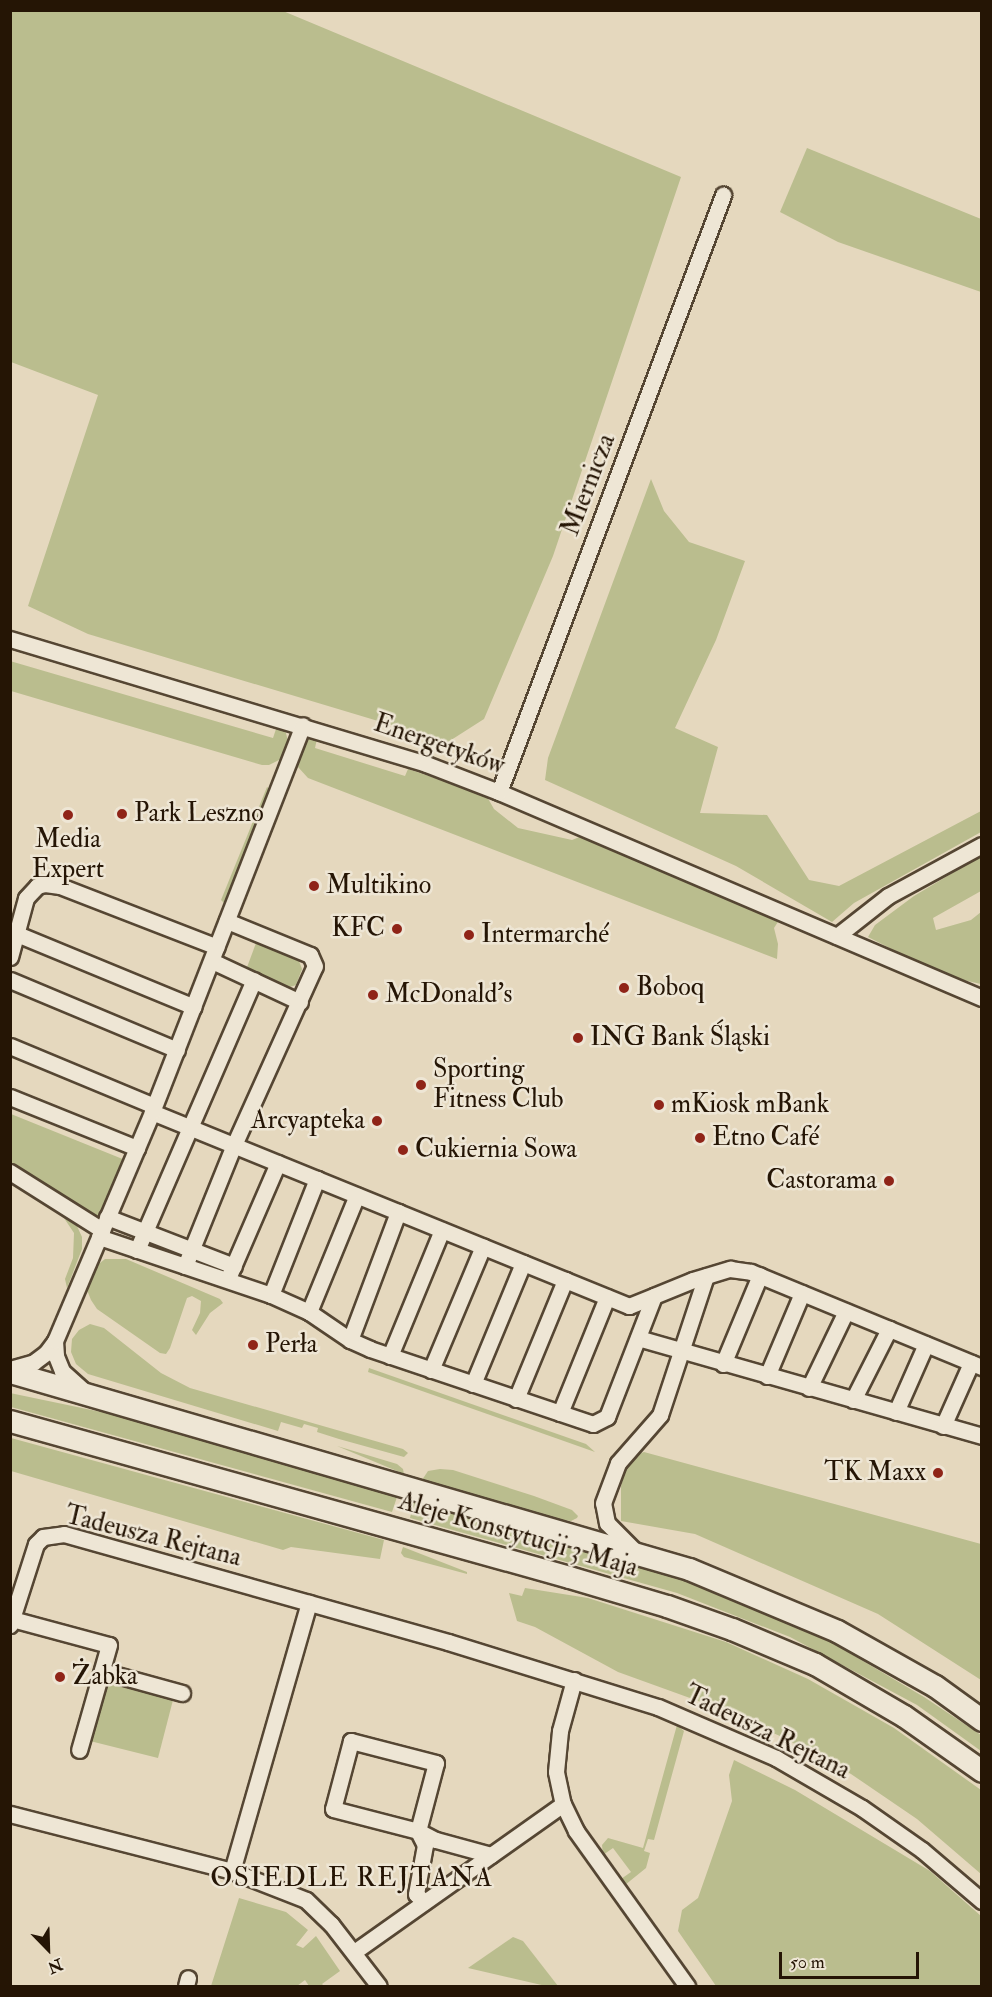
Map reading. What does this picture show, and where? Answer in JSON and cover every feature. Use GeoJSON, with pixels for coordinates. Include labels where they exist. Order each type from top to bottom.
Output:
{"type":"FeatureCollection","features":[{"type":"Feature","properties":{"kind":"main road","name":"Aleje Konstytucji 3 Maja"},"geometry":{"type":"LineString","coordinates":[[10,1371],[689,1569],[837,1630],[935,1686],[981,1720]]}},
{"type":"Feature","properties":{"kind":"main road","name":"Aleje Konstytucji 3 Maja"},"geometry":{"type":"LineString","coordinates":[[10,1421],[569,1577],[667,1606],[732,1629],[815,1664],[904,1716],[981,1771]]}},
{"type":"Feature","properties":{"kind":"street","name":"Miernicza"},"geometry":{"type":"LineString","coordinates":[[499,792],[723,195]]}},
{"type":"Feature","properties":{"kind":"street","name":"Energetyków"},"geometry":{"type":"LineString","coordinates":[[10,639],[303,725],[426,764],[499,792],[981,998]]}},
{"type":"Feature","properties":{"kind":"street"},"geometry":{"type":"LineString","coordinates":[[10,1371],[34,1362],[46,1353],[55,1341],[177,1050],[303,725]]}},
{"type":"Feature","properties":{"kind":"street"},"geometry":{"type":"LineString","coordinates":[[837,936],[888,896],[981,844]]}},
{"type":"Feature","properties":{"kind":"street"},"geometry":{"type":"LineString","coordinates":[[10,957],[26,898],[38,886],[53,884],[215,954],[254,980],[300,1002]]}},
{"type":"Feature","properties":{"kind":"street"},"geometry":{"type":"LineString","coordinates":[[184,1266],[234,1145],[314,970],[313,958],[227,921]]}},
{"type":"Feature","properties":{"kind":"street"},"geometry":{"type":"LineString","coordinates":[[17,934],[194,1007]]}},
{"type":"Feature","properties":{"kind":"street"},"geometry":{"type":"LineString","coordinates":[[10,980],[177,1050]]}},
{"type":"Feature","properties":{"kind":"street"},"geometry":{"type":"LineString","coordinates":[[137,1250],[254,980]]}},
{"type":"Feature","properties":{"kind":"street"},"geometry":{"type":"LineString","coordinates":[[10,1046],[191,1128],[629,1306],[730,1269],[760,1275],[976,1365],[943,1425]]}},
{"type":"Feature","properties":{"kind":"street"},"geometry":{"type":"LineString","coordinates":[[10,1097],[137,1148]]}},
{"type":"Feature","properties":{"kind":"street"},"geometry":{"type":"LineString","coordinates":[[231,1273],[278,1163]]}},
{"type":"Feature","properties":{"kind":"street"},"geometry":{"type":"LineString","coordinates":[[10,1172],[137,1250],[184,1266],[231,1273]]}},
{"type":"Feature","properties":{"kind":"street"},"geometry":{"type":"LineString","coordinates":[[271,1294],[317,1179]]}},
{"type":"Feature","properties":{"kind":"street"},"geometry":{"type":"LineString","coordinates":[[309,1312],[357,1195]]}},
{"type":"Feature","properties":{"kind":"street"},"geometry":{"type":"LineString","coordinates":[[350,1340],[398,1212]]}},
{"type":"Feature","properties":{"kind":"street"},"geometry":{"type":"LineString","coordinates":[[103,1228],[145,1232],[191,1250],[309,1312],[350,1340],[390,1356],[593,1425],[603,1421],[608,1415],[654,1296]]}},
{"type":"Feature","properties":{"kind":"street"},"geometry":{"type":"LineString","coordinates":[[390,1356],[442,1230]]}},
{"type":"Feature","properties":{"kind":"street"},"geometry":{"type":"LineString","coordinates":[[431,1370],[483,1246]]}},
{"type":"Feature","properties":{"kind":"street"},"geometry":{"type":"LineString","coordinates":[[473,1384],[523,1263]]}},
{"type":"Feature","properties":{"kind":"street"},"geometry":{"type":"LineString","coordinates":[[723,1364],[760,1275]]}},
{"type":"Feature","properties":{"kind":"street"},"geometry":{"type":"LineString","coordinates":[[639,1553],[624,1542],[607,1523],[603,1503],[618,1463],[660,1415],[706,1276]]}},
{"type":"Feature","properties":{"kind":"street"},"geometry":{"type":"LineString","coordinates":[[516,1399],[565,1280]]}},
{"type":"Feature","properties":{"kind":"street"},"geometry":{"type":"LineString","coordinates":[[767,1376],[802,1293]]}},
{"type":"Feature","properties":{"kind":"street"},"geometry":{"type":"LineString","coordinates":[[560,1413],[607,1297]]}},
{"type":"Feature","properties":{"kind":"street"},"geometry":{"type":"LineString","coordinates":[[809,1388],[846,1311]]}},
{"type":"Feature","properties":{"kind":"street"},"geometry":{"type":"LineString","coordinates":[[853,1400],[889,1329]]}},
{"type":"Feature","properties":{"kind":"street"},"geometry":{"type":"LineString","coordinates":[[638,1338],[680,1352],[981,1436]]}},
{"type":"Feature","properties":{"kind":"street"},"geometry":{"type":"LineString","coordinates":[[55,1341],[56,1356],[62,1371],[78,1387],[92,1396]]}},
{"type":"Feature","properties":{"kind":"street"},"geometry":{"type":"LineString","coordinates":[[896,1412],[926,1344]]}},
{"type":"Feature","properties":{"kind":"street","name":"Tadeusza Rejtana"},"geometry":{"type":"LineString","coordinates":[[11,1622],[36,1544],[42,1537],[64,1534],[309,1603],[574,1680],[680,1715],[793,1767],[871,1814],[922,1850],[981,1901]]}},
{"type":"Feature","properties":{"kind":"street"},"geometry":{"type":"LineString","coordinates":[[232,1871],[309,1603]]}},
{"type":"Feature","properties":{"kind":"street"},"geometry":{"type":"LineString","coordinates":[[11,1622],[109,1644],[79,1750]]}},
{"type":"Feature","properties":{"kind":"street"},"geometry":{"type":"LineString","coordinates":[[102,1671],[182,1693]]}},
{"type":"Feature","properties":{"kind":"street"},"geometry":{"type":"LineString","coordinates":[[574,1680],[560,1731],[556,1772],[563,1804],[576,1832],[687,1986]]}},
{"type":"Feature","properties":{"kind":"street"},"geometry":{"type":"LineString","coordinates":[[424,1902],[416,1894],[425,1845],[418,1831],[435,1763],[351,1742],[333,1809],[418,1831],[436,1839],[491,1855]]}},
{"type":"Feature","properties":{"kind":"street"},"geometry":{"type":"LineString","coordinates":[[354,1952],[563,1804]]}},
{"type":"Feature","properties":{"kind":"street"},"geometry":{"type":"LineString","coordinates":[[10,1814],[232,1871],[306,1900],[354,1952],[379,1986]]}},
{"type":"Feature","properties":{"kind":"green space"},"geometry":{"type":"Polygon","coordinates":[[[10,11],[283,11],[681,177],[553,556],[484,719],[448,742],[88,634],[28,606],[98,395],[11,362],[10,11]]]}},
{"type":"Feature","properties":{"kind":"green space"},"geometry":{"type":"Polygon","coordinates":[[[807,148],[981,219],[981,292],[838,242],[780,212],[807,148]]]}},
{"type":"Feature","properties":{"kind":"green space"},"geometry":{"type":"Polygon","coordinates":[[[651,479],[664,511],[689,542],[745,561],[716,640],[675,728],[718,747],[700,813],[767,815],[809,880],[839,886],[981,811],[981,832],[854,903],[832,922],[736,866],[545,780],[548,758],[651,479]]]}},
{"type":"Feature","properties":{"kind":"green space"},"geometry":{"type":"Polygon","coordinates":[[[10,661],[273,738],[278,723],[285,730],[289,744],[283,758],[269,765],[262,765],[11,691],[10,661]]]}},
{"type":"Feature","properties":{"kind":"green space"},"geometry":{"type":"Polygon","coordinates":[[[318,734],[315,748],[405,776],[408,769],[486,795],[494,809],[518,828],[572,840],[582,836],[785,911],[774,928],[778,944],[777,959],[308,778],[298,767],[296,759],[305,739],[318,734]]]}},
{"type":"Feature","properties":{"kind":"green space"},"geometry":{"type":"Polygon","coordinates":[[[267,787],[271,790],[227,902],[224,903],[221,900],[267,787]]]}},
{"type":"Feature","properties":{"kind":"green space"},"geometry":{"type":"Polygon","coordinates":[[[981,856],[981,891],[933,918],[936,930],[971,920],[981,912],[981,984],[945,976],[868,937],[875,925],[914,896],[981,856]]]}},
{"type":"Feature","properties":{"kind":"green space"},"geometry":{"type":"Polygon","coordinates":[[[256,943],[299,961],[302,969],[296,985],[290,987],[246,970],[256,943]]]}},
{"type":"Feature","properties":{"kind":"green space"},"geometry":{"type":"Polygon","coordinates":[[[11,1114],[130,1162],[102,1230],[71,1213],[82,1237],[82,1249],[67,1288],[65,1279],[73,1258],[74,1233],[60,1212],[11,1182],[11,1114]]]}},
{"type":"Feature","properties":{"kind":"green space"},"geometry":{"type":"Polygon","coordinates":[[[105,1259],[126,1259],[220,1299],[223,1303],[210,1313],[196,1335],[192,1330],[200,1313],[201,1301],[192,1296],[187,1298],[170,1348],[166,1354],[160,1353],[97,1309],[91,1300],[87,1290],[88,1278],[95,1267],[105,1259]]]}},
{"type":"Feature","properties":{"kind":"green space"},"geometry":{"type":"Polygon","coordinates":[[[90,1324],[104,1328],[161,1373],[190,1388],[403,1449],[408,1453],[404,1457],[339,1439],[317,1432],[318,1428],[304,1424],[302,1428],[281,1422],[278,1431],[88,1374],[76,1364],[71,1352],[72,1339],[79,1330],[90,1324]]]}},
{"type":"Feature","properties":{"kind":"green space"},"geometry":{"type":"Polygon","coordinates":[[[369,1368],[586,1444],[595,1452],[368,1372],[369,1368]]]}},
{"type":"Feature","properties":{"kind":"green space"},"geometry":{"type":"Polygon","coordinates":[[[10,1393],[149,1422],[398,1494],[392,1512],[11,1407],[10,1393]]]}},
{"type":"Feature","properties":{"kind":"green space"},"geometry":{"type":"Polygon","coordinates":[[[11,1438],[384,1540],[380,1559],[291,1547],[283,1550],[11,1471],[11,1438]]]}},
{"type":"Feature","properties":{"kind":"green space"},"geometry":{"type":"Polygon","coordinates":[[[337,1446],[397,1464],[403,1469],[404,1474],[337,1446]]]}},
{"type":"Feature","properties":{"kind":"green space"},"geometry":{"type":"Polygon","coordinates":[[[644,1452],[981,1544],[981,1680],[878,1614],[695,1534],[621,1521],[621,1486],[628,1459],[644,1452]]]}},
{"type":"Feature","properties":{"kind":"green space"},"geometry":{"type":"Polygon","coordinates":[[[453,1470],[534,1496],[572,1510],[578,1516],[571,1521],[555,1519],[433,1487],[422,1480],[428,1471],[453,1470]]]}},
{"type":"Feature","properties":{"kind":"green space"},"geometry":{"type":"Polygon","coordinates":[[[414,1500],[683,1580],[758,1609],[829,1641],[924,1697],[981,1735],[981,1751],[917,1705],[790,1637],[677,1593],[410,1518],[414,1500]]]}},
{"type":"Feature","properties":{"kind":"green space"},"geometry":{"type":"Polygon","coordinates":[[[403,1547],[467,1572],[467,1574],[404,1557],[401,1553],[403,1547]]]}},
{"type":"Feature","properties":{"kind":"green space"},"geometry":{"type":"Polygon","coordinates":[[[525,1588],[588,1598],[726,1642],[808,1679],[894,1728],[981,1790],[981,1874],[917,1819],[851,1774],[780,1736],[701,1702],[618,1672],[535,1627],[517,1621],[509,1593],[522,1596],[525,1588]]]}},
{"type":"Feature","properties":{"kind":"green space"},"geometry":{"type":"Polygon","coordinates":[[[110,1684],[173,1700],[158,1758],[86,1740],[101,1690],[110,1684]]]}},
{"type":"Feature","properties":{"kind":"green space"},"geometry":{"type":"Polygon","coordinates":[[[677,1725],[684,1731],[654,1840],[648,1839],[644,1851],[650,1853],[646,1868],[625,1885],[621,1879],[631,1872],[613,1848],[603,1855],[602,1845],[608,1838],[643,1848],[677,1725]]]}},
{"type":"Feature","properties":{"kind":"green space"},"geometry":{"type":"Polygon","coordinates":[[[734,1760],[795,1790],[930,1871],[981,1916],[981,1986],[716,1986],[678,1931],[682,1910],[698,1898],[732,1801],[729,1775],[734,1760]]]}},
{"type":"Feature","properties":{"kind":"green space"},"geometry":{"type":"Polygon","coordinates":[[[239,1898],[286,1912],[308,1930],[296,1945],[303,1948],[316,1936],[340,1971],[322,1984],[324,1986],[309,1986],[305,1980],[297,1986],[211,1986],[239,1898]]]}},
{"type":"Feature","properties":{"kind":"green space"},"geometry":{"type":"Polygon","coordinates":[[[513,1937],[523,1941],[558,1986],[546,1986],[468,1968],[513,1937]]]}},
{"type":"Feature","properties":{"kind":"place","name":"Park Leszno"},"geometry":{"type":"Point","coordinates":[122,814]}},
{"type":"Feature","properties":{"kind":"place","name":"Media Expert"},"geometry":{"type":"Point","coordinates":[68,815]}},
{"type":"Feature","properties":{"kind":"place","name":"Multikino"},"geometry":{"type":"Point","coordinates":[314,886]}},
{"type":"Feature","properties":{"kind":"place","name":"KFC"},"geometry":{"type":"Point","coordinates":[397,929]}},
{"type":"Feature","properties":{"kind":"place","name":"Intermarché"},"geometry":{"type":"Point","coordinates":[469,935]}},
{"type":"Feature","properties":{"kind":"place","name":"Boboq"},"geometry":{"type":"Point","coordinates":[624,988]}},
{"type":"Feature","properties":{"kind":"place","name":"McDonald's"},"geometry":{"type":"Point","coordinates":[373,995]}},
{"type":"Feature","properties":{"kind":"place","name":"ING Bank Śląski"},"geometry":{"type":"Point","coordinates":[578,1038]}},
{"type":"Feature","properties":{"kind":"place","name":"Sporting Fitness Club"},"geometry":{"type":"Point","coordinates":[421,1085]}},
{"type":"Feature","properties":{"kind":"place","name":"mKiosk mBank"},"geometry":{"type":"Point","coordinates":[659,1105]}},
{"type":"Feature","properties":{"kind":"place","name":"Arcyapteka"},"geometry":{"type":"Point","coordinates":[377,1121]}},
{"type":"Feature","properties":{"kind":"place","name":"Etno Café"},"geometry":{"type":"Point","coordinates":[700,1138]}},
{"type":"Feature","properties":{"kind":"place","name":"Cukiernia Sowa"},"geometry":{"type":"Point","coordinates":[403,1150]}},
{"type":"Feature","properties":{"kind":"place","name":"Castorama"},"geometry":{"type":"Point","coordinates":[889,1181]}},
{"type":"Feature","properties":{"kind":"place","name":"Perła"},"geometry":{"type":"Point","coordinates":[253,1345]}},
{"type":"Feature","properties":{"kind":"place","name":"TK Maxx"},"geometry":{"type":"Point","coordinates":[938,1473]}},
{"type":"Feature","properties":{"kind":"place","name":"Żabka"},"geometry":{"type":"Point","coordinates":[60,1677]}},
{"type":"Feature","properties":{"kind":"district","name":"OSIEDLE REJTANA"},"geometry":{"type":"Point","coordinates":[352,1878]}}]}
